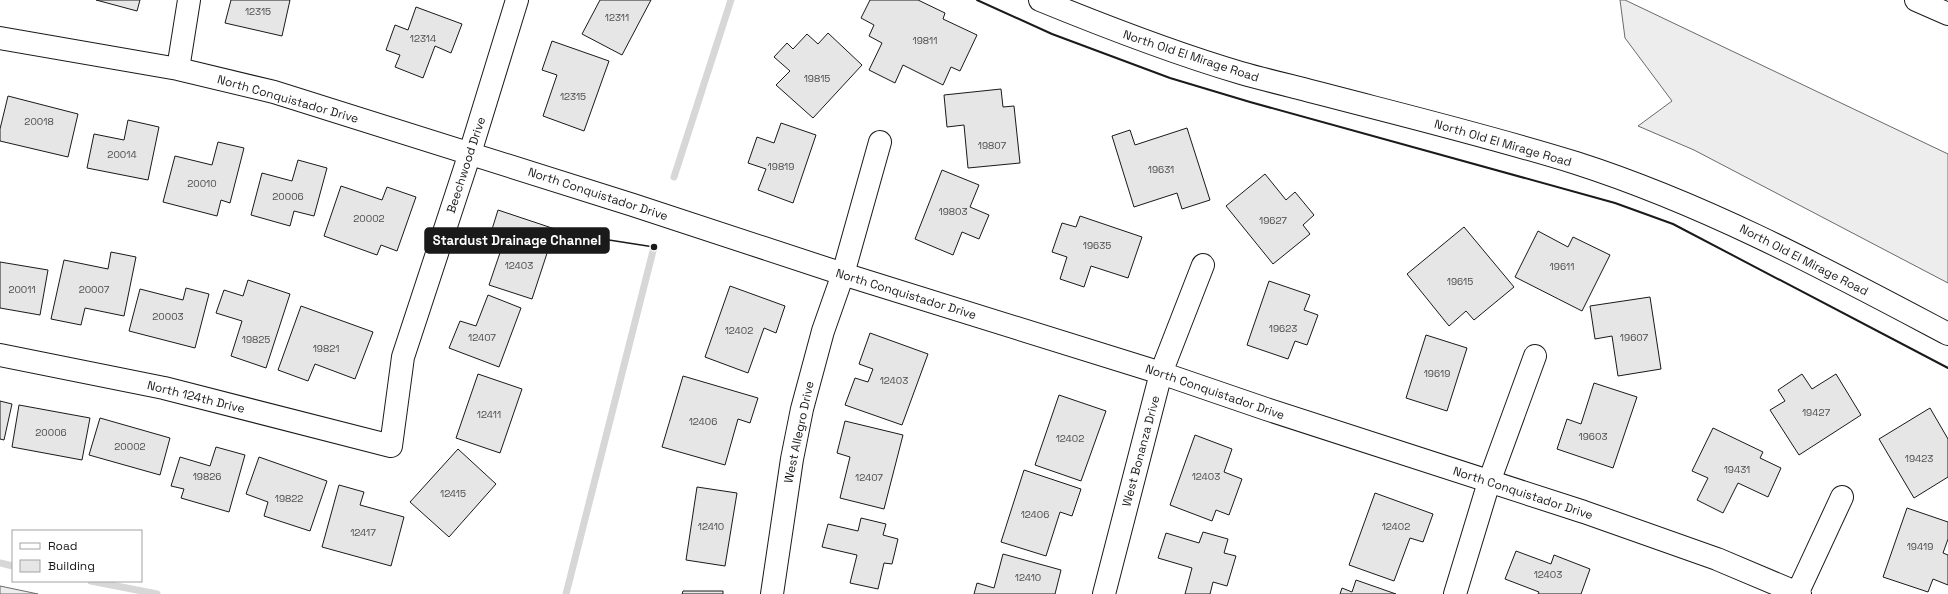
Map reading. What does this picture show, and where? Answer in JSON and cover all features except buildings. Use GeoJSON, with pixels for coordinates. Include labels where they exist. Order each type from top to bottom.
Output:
{"type":"FeatureCollection","features":[{"type":"Feature","properties":{"kind":"street"},"geometry":{"type":"LineString","coordinates":[[178,69],[189,0]]}},
{"type":"Feature","properties":{"kind":"street","name":"Beechwood Drive"},"geometry":{"type":"LineString","coordinates":[[391,446],[403,357],[470,153],[517,0]]}},
{"type":"Feature","properties":{"kind":"street","name":"North Old El Mirage Road"},"geometry":{"type":"LineString","coordinates":[[1040,0],[1137,39],[1242,74],[1495,140],[1576,163],[1635,184],[1744,228],[1948,334]]}},
{"type":"Feature","properties":{"kind":"street"},"geometry":{"type":"LineString","coordinates":[[1916,0],[1948,14]]}},
{"type":"Feature","properties":{"kind":"street","name":"North Conquistador Drive"},"geometry":{"type":"LineString","coordinates":[[0,38],[178,69],[274,92],[633,205],[843,274],[1161,373],[1716,559],[1798,594]]}},
{"type":"Feature","properties":{"kind":"street","name":"West Allegro Drive"},"geometry":{"type":"LineString","coordinates":[[772,594],[792,459],[802,409],[823,331],[843,274],[880,142]]}},
{"type":"Feature","properties":{"kind":"street","name":"West Bonanza Drive"},"geometry":{"type":"LineString","coordinates":[[1104,594],[1161,373],[1203,265]]}},
{"type":"Feature","properties":{"kind":"street","name":"North 124th Drive"},"geometry":{"type":"LineString","coordinates":[[0,355],[164,388],[391,446]]}},
{"type":"Feature","properties":{"kind":"street"},"geometry":{"type":"LineString","coordinates":[[1456,594],[1489,482],[1535,356]]}},
{"type":"Feature","properties":{"kind":"street"},"geometry":{"type":"LineString","coordinates":[[1798,594],[1842,497]]}},
{"type":"Feature","properties":{"kind":"shaded area"},"geometry":{"type":"Polygon","coordinates":[[[1620,0],[1625,0],[1948,154],[1948,283],[1694,150],[1638,126],[1672,101],[1625,38],[1620,0]]]}},
{"type":"Feature","properties":{"kind":"shaded area"},"geometry":{"type":"Polygon","coordinates":[[[0,586],[38,594],[0,594],[0,586]]]}},
{"type":"Feature","properties":{"kind":"waterway"},"geometry":{"type":"LineString","coordinates":[[674,177],[731,0]]}},
{"type":"Feature","properties":{"kind":"waterway"},"geometry":{"type":"LineString","coordinates":[[566,594],[654,247]]}},
{"type":"Feature","properties":{"kind":"waterway"},"geometry":{"type":"LineString","coordinates":[[0,563],[12,566]]}},
{"type":"Feature","properties":{"kind":"waterway"},"geometry":{"type":"LineString","coordinates":[[96,582],[157,594]]}},
{"type":"Feature","properties":{"kind":"wall"},"geometry":{"type":"LineString","coordinates":[[977,0],[1052,34],[1170,78],[1250,102],[1615,203],[1673,224],[1948,368]]}},
{"type":"Feature","properties":{"kind":"place","name":"Stardust Drainage Channel"},"geometry":{"type":"Point","coordinates":[654,247]}}]}
